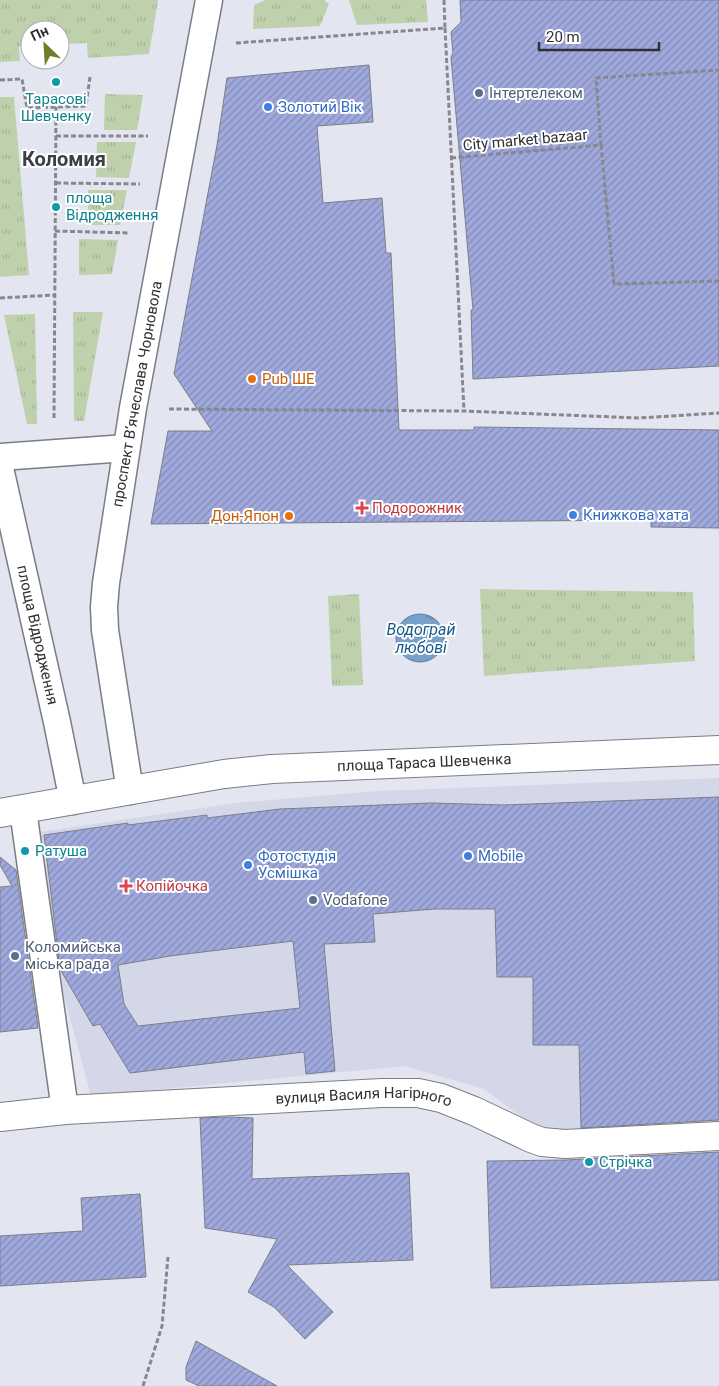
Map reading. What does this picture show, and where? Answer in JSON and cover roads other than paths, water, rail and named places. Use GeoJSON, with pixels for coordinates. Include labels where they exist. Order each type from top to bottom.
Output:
{"type":"FeatureCollection","features":[{"type":"Feature","properties":{"kind":"street","name":"проспект Вʼячеслава Чорновола"},"geometry":{"type":"LineString","coordinates":[[130,791],[105,630],[106,583],[133,408],[209,0]]}},
{"type":"Feature","properties":{"kind":"street"},"geometry":{"type":"LineString","coordinates":[[0,457],[126,448]]}},
{"type":"Feature","properties":{"kind":"street","name":"площа Відродження"},"geometry":{"type":"LineString","coordinates":[[0,468],[73,801]]}},
{"type":"Feature","properties":{"kind":"street","name":"площа Тараса Шевченка"},"geometry":{"type":"LineString","coordinates":[[11,811],[224,774],[272,769],[719,750]]}},
{"type":"Feature","properties":{"kind":"street"},"geometry":{"type":"LineString","coordinates":[[11,811],[65,1110]]}},
{"type":"Feature","properties":{"kind":"street","name":"вулиця Василя Нагірного"},"geometry":{"type":"LineString","coordinates":[[0,1118],[65,1110],[382,1093],[418,1093],[440,1098],[542,1142],[565,1144],[719,1136]]}},
{"type":"Feature","properties":{"kind":"water","name":"Водограй любові"},"geometry":{"type":"Polygon","coordinates":[[[420,614],[429,616],[437,621],[442,629],[444,638],[442,647],[437,655],[429,660],[420,662],[411,660],[403,655],[398,647],[396,638],[398,629],[403,621],[411,616],[420,614]]]}},
{"type":"Feature","properties":{"kind":"place","name":"Тарасові Шевченку"},"geometry":{"type":"Point","coordinates":[56,82]}},
{"type":"Feature","properties":{"kind":"place","name":"Інтертелеком"},"geometry":{"type":"Point","coordinates":[479,93]}},
{"type":"Feature","properties":{"kind":"place","name":"Золотий Вік"},"geometry":{"type":"Point","coordinates":[268,107]}},
{"type":"Feature","properties":{"kind":"place","name":"площа Відродження"},"geometry":{"type":"Point","coordinates":[56,207]}},
{"type":"Feature","properties":{"kind":"place","name":"Pub ШЕ"},"geometry":{"type":"Point","coordinates":[252,379]}},
{"type":"Feature","properties":{"kind":"place","name":"Подорожник"},"geometry":{"type":"Point","coordinates":[362,508]}},
{"type":"Feature","properties":{"kind":"place","name":"Книжкова хата"},"geometry":{"type":"Point","coordinates":[573,515]}},
{"type":"Feature","properties":{"kind":"place","name":"Дон-Япон"},"geometry":{"type":"Point","coordinates":[289,516]}},
{"type":"Feature","properties":{"kind":"place","name":"Ратуша"},"geometry":{"type":"Point","coordinates":[25,851]}},
{"type":"Feature","properties":{"kind":"place","name":"Mobile"},"geometry":{"type":"Point","coordinates":[468,856]}},
{"type":"Feature","properties":{"kind":"place","name":"Фотостудія Усмішка"},"geometry":{"type":"Point","coordinates":[248,865]}},
{"type":"Feature","properties":{"kind":"place","name":"Копійочка"},"geometry":{"type":"Point","coordinates":[126,886]}},
{"type":"Feature","properties":{"kind":"place","name":"Vodafone"},"geometry":{"type":"Point","coordinates":[313,900]}},
{"type":"Feature","properties":{"kind":"place","name":"Коломийська міська рада"},"geometry":{"type":"Point","coordinates":[15,956]}},
{"type":"Feature","properties":{"kind":"place","name":"Стрічка"},"geometry":{"type":"Point","coordinates":[589,1162]}},
{"type":"Feature","properties":{"kind":"district","name":"Коломия"},"geometry":{"type":"Point","coordinates":[64,159]}}]}
